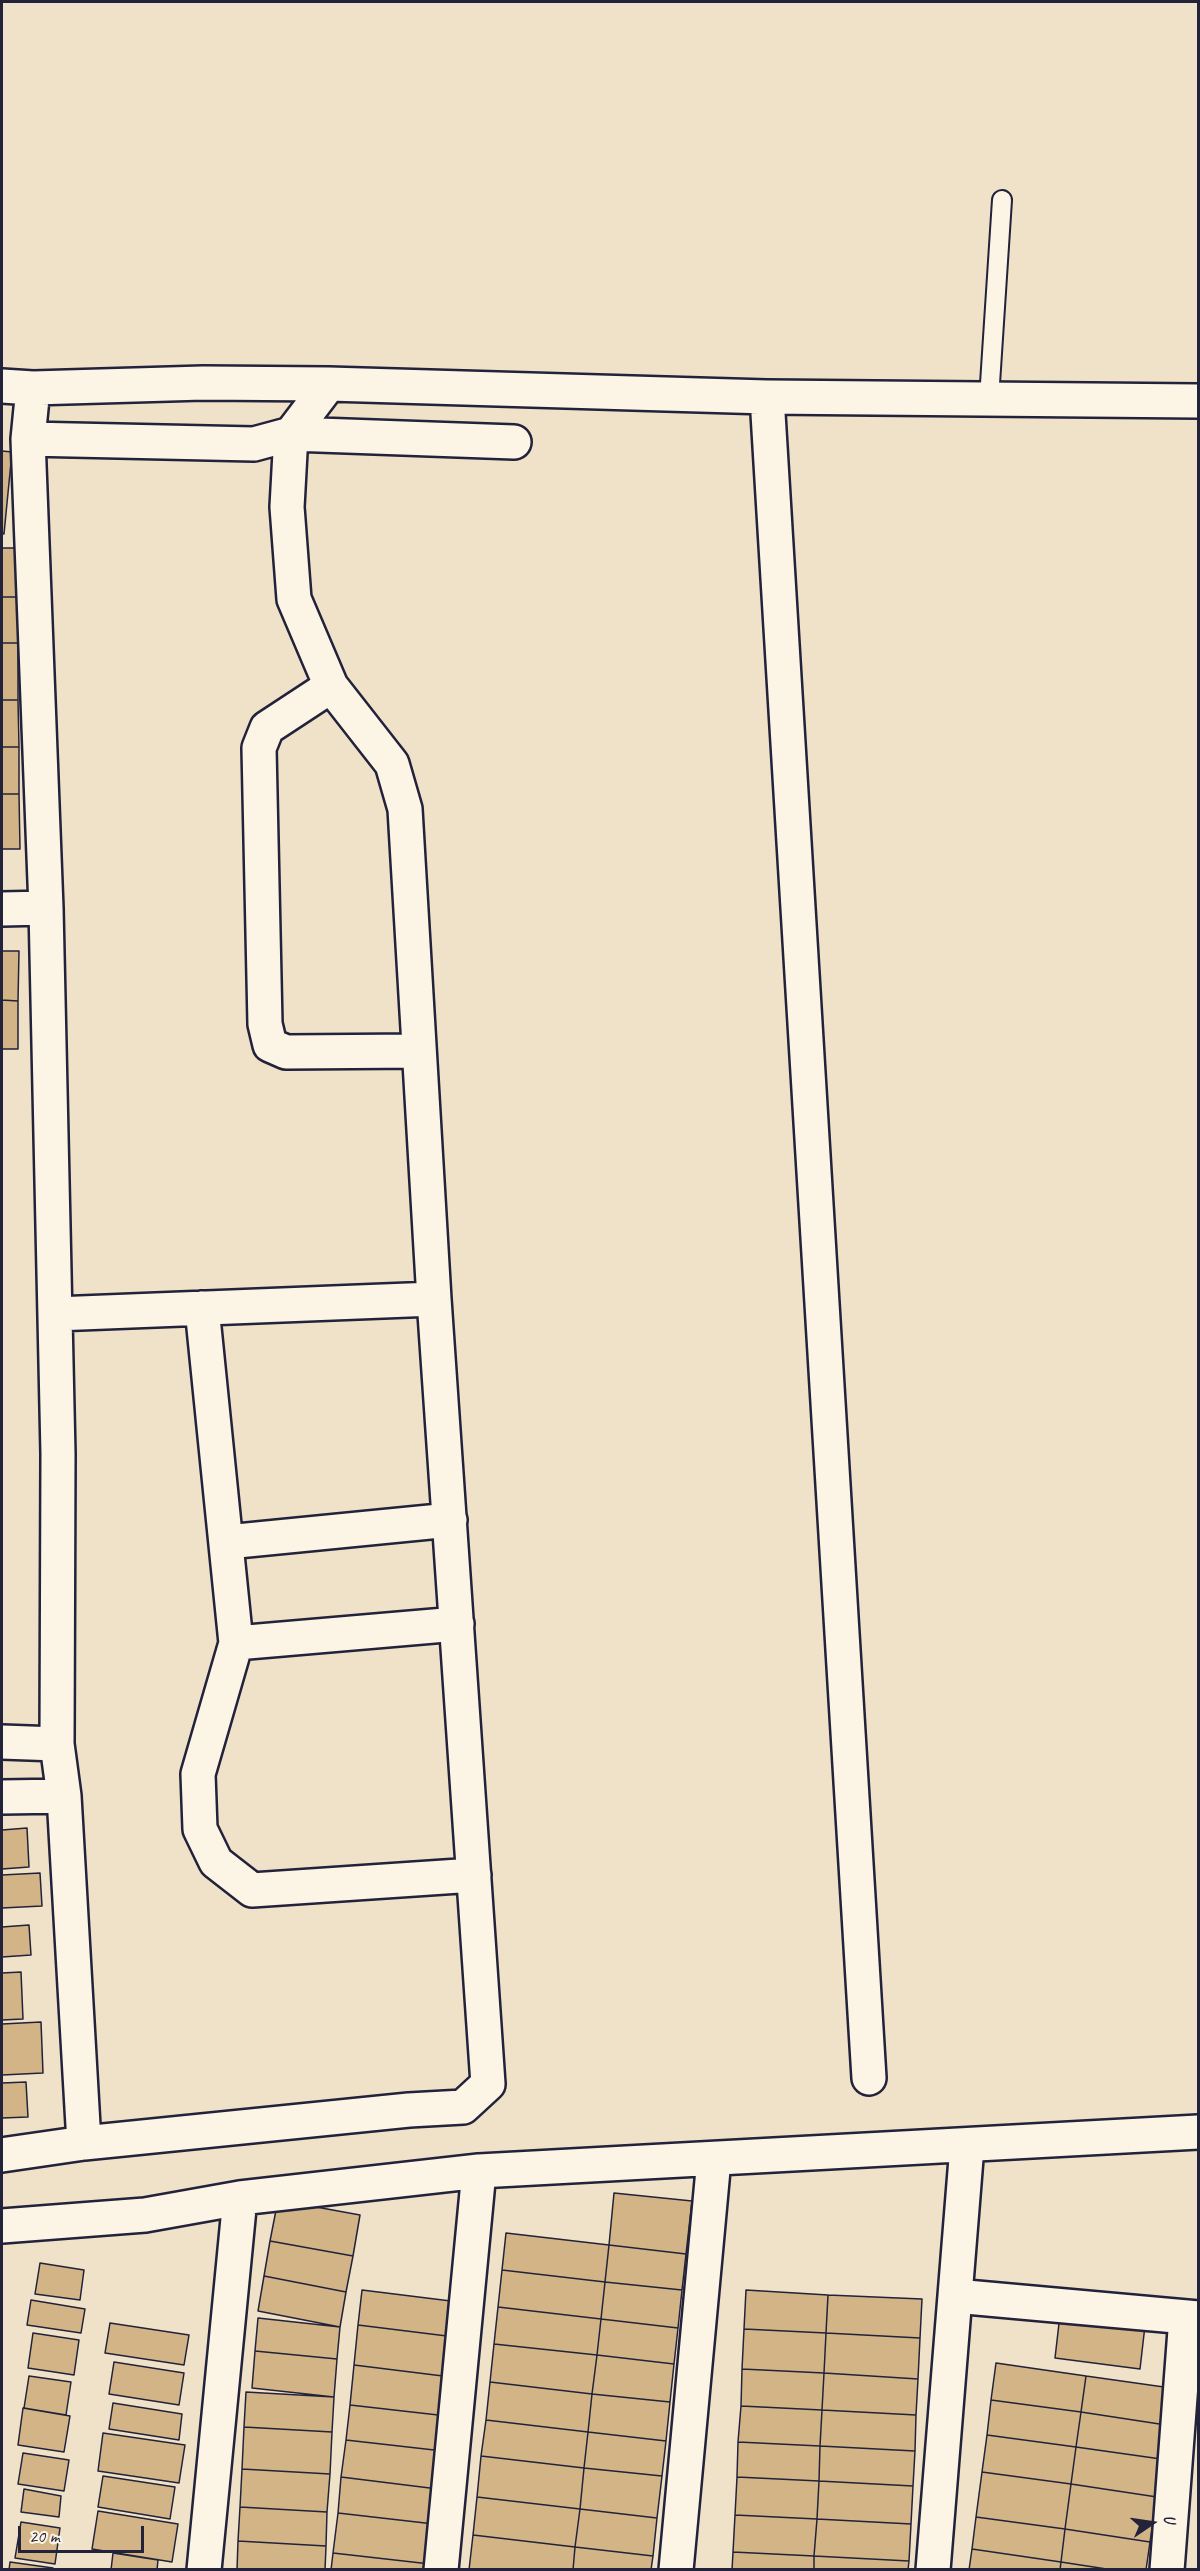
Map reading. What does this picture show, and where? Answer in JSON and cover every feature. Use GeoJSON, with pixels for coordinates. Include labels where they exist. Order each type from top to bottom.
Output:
{"type":"FeatureCollection","features":[{"type":"Feature","properties":{"kind":"street"},"geometry":{"type":"LineString","coordinates":[[84,2143],[64,1796],[57,1744],[58,1454],[46,908],[28,439],[16,390],[203,383],[329,384],[767,397],[1198,401]]}},
{"type":"Feature","properties":{"kind":"street"},"geometry":{"type":"LineString","coordinates":[[2,2155],[84,2143],[409,2110],[463,2107],[488,2084],[434,1299],[405,809],[392,764],[331,686],[294,599],[287,507],[291,434],[329,384]]}},
{"type":"Feature","properties":{"kind":"street"},"geometry":{"type":"LineString","coordinates":[[767,397],[868,2078]]}},
{"type":"Feature","properties":{"kind":"street"},"geometry":{"type":"LineString","coordinates":[[28,439],[254,444],[291,434],[513,442]]}},
{"type":"Feature","properties":{"kind":"street"},"geometry":{"type":"LineString","coordinates":[[331,686],[267,728],[259,748],[265,1024],[270,1045],[286,1052],[419,1052]]}},
{"type":"Feature","properties":{"kind":"street"},"geometry":{"type":"LineString","coordinates":[[2,909],[46,908]]}},
{"type":"Feature","properties":{"kind":"street"},"geometry":{"type":"LineString","coordinates":[[55,1314],[434,1299]]}},
{"type":"Feature","properties":{"kind":"street"},"geometry":{"type":"LineString","coordinates":[[202,1308],[236,1643],[198,1774],[200,1829],[216,1862],[252,1890],[474,1875]]}},
{"type":"Feature","properties":{"kind":"street"},"geometry":{"type":"LineString","coordinates":[[227,1542],[450,1520]]}},
{"type":"Feature","properties":{"kind":"street"},"geometry":{"type":"LineString","coordinates":[[236,1643],[456,1624]]}},
{"type":"Feature","properties":{"kind":"street"},"geometry":{"type":"LineString","coordinates":[[2,1742],[57,1744]]}},
{"type":"Feature","properties":{"kind":"street"},"geometry":{"type":"LineString","coordinates":[[2,1797],[64,1796]]}},
{"type":"Feature","properties":{"kind":"street"},"geometry":{"type":"LineString","coordinates":[[2,2226],[145,2215],[240,2198],[479,2171],[1198,2132]]}},
{"type":"Feature","properties":{"kind":"street"},"geometry":{"type":"LineString","coordinates":[[933,2570],[967,2146]]}},
{"type":"Feature","properties":{"kind":"street"},"geometry":{"type":"LineString","coordinates":[[676,2570],[714,2159]]}},
{"type":"Feature","properties":{"kind":"street"},"geometry":{"type":"LineString","coordinates":[[441,2570],[479,2171]]}},
{"type":"Feature","properties":{"kind":"street"},"geometry":{"type":"LineString","coordinates":[[204,2570],[240,2198]]}},
{"type":"Feature","properties":{"kind":"street"},"geometry":{"type":"LineString","coordinates":[[955,2296],[1192,2317],[1167,2570]]}},
{"type":"Feature","properties":{"kind":"lane"},"geometry":{"type":"LineString","coordinates":[[989,399],[1002,200]]}},
{"type":"Feature","properties":{"kind":"building"},"geometry":{"type":"Polygon","coordinates":[[[2,451],[12,452],[4,534],[2,533],[2,451]]]}},
{"type":"Feature","properties":{"kind":"building"},"geometry":{"type":"Polygon","coordinates":[[[2,548],[17,548],[18,597],[2,597],[2,548]]]}},
{"type":"Feature","properties":{"kind":"building"},"geometry":{"type":"Polygon","coordinates":[[[2,597],[18,597],[18,643],[2,643],[2,597]]]}},
{"type":"Feature","properties":{"kind":"building"},"geometry":{"type":"Polygon","coordinates":[[[2,643],[18,643],[18,700],[2,700],[2,643]]]}},
{"type":"Feature","properties":{"kind":"building"},"geometry":{"type":"Polygon","coordinates":[[[2,700],[18,700],[19,747],[2,747],[2,700]]]}},
{"type":"Feature","properties":{"kind":"building"},"geometry":{"type":"Polygon","coordinates":[[[2,747],[19,747],[19,794],[2,794],[2,747]]]}},
{"type":"Feature","properties":{"kind":"building"},"geometry":{"type":"Polygon","coordinates":[[[2,794],[19,794],[20,849],[2,849],[2,794]]]}},
{"type":"Feature","properties":{"kind":"building"},"geometry":{"type":"Polygon","coordinates":[[[2,951],[19,951],[18,1001],[2,1000],[2,951]]]}},
{"type":"Feature","properties":{"kind":"building"},"geometry":{"type":"Polygon","coordinates":[[[2,1000],[18,1001],[18,1049],[2,1049],[2,1000]]]}},
{"type":"Feature","properties":{"kind":"building"},"geometry":{"type":"Polygon","coordinates":[[[27,1828],[29,1867],[2,1869],[2,1830],[27,1828]]]}},
{"type":"Feature","properties":{"kind":"building"},"geometry":{"type":"Polygon","coordinates":[[[40,1873],[42,1906],[2,1908],[2,1875],[40,1873]]]}},
{"type":"Feature","properties":{"kind":"building"},"geometry":{"type":"Polygon","coordinates":[[[29,1925],[31,1955],[2,1957],[2,1927],[29,1925]]]}},
{"type":"Feature","properties":{"kind":"building"},"geometry":{"type":"Polygon","coordinates":[[[21,1972],[23,2019],[2,2020],[2,1973],[21,1972]]]}},
{"type":"Feature","properties":{"kind":"building"},"geometry":{"type":"Polygon","coordinates":[[[41,2022],[43,2073],[2,2075],[2,2024],[41,2022]]]}},
{"type":"Feature","properties":{"kind":"building"},"geometry":{"type":"Polygon","coordinates":[[[26,2082],[28,2117],[2,2118],[2,2083],[26,2082]]]}},
{"type":"Feature","properties":{"kind":"building"},"geometry":{"type":"Polygon","coordinates":[[[614,2193],[692,2201],[686,2254],[609,2245],[614,2193]]]}},
{"type":"Feature","properties":{"kind":"building"},"geometry":{"type":"Polygon","coordinates":[[[278,2200],[360,2215],[353,2256],[270,2241],[278,2200]]]}},
{"type":"Feature","properties":{"kind":"building"},"geometry":{"type":"Polygon","coordinates":[[[506,2233],[609,2245],[605,2282],[502,2270],[506,2233]]]}},
{"type":"Feature","properties":{"kind":"building"},"geometry":{"type":"Polygon","coordinates":[[[270,2241],[353,2256],[346,2292],[264,2276],[270,2241]]]}},
{"type":"Feature","properties":{"kind":"building"},"geometry":{"type":"Polygon","coordinates":[[[609,2245],[686,2254],[682,2290],[605,2282],[609,2245]]]}},
{"type":"Feature","properties":{"kind":"building"},"geometry":{"type":"Polygon","coordinates":[[[40,2263],[84,2270],[80,2300],[35,2294],[40,2263]]]}},
{"type":"Feature","properties":{"kind":"building"},"geometry":{"type":"Polygon","coordinates":[[[502,2270],[605,2282],[601,2319],[498,2307],[502,2270]]]}},
{"type":"Feature","properties":{"kind":"building"},"geometry":{"type":"Polygon","coordinates":[[[264,2276],[346,2292],[340,2327],[258,2311],[264,2276]]]}},
{"type":"Feature","properties":{"kind":"building"},"geometry":{"type":"Polygon","coordinates":[[[605,2282],[682,2290],[678,2328],[601,2319],[605,2282]]]}},
{"type":"Feature","properties":{"kind":"building"},"geometry":{"type":"Polygon","coordinates":[[[362,2290],[459,2302],[455,2337],[358,2325],[362,2290]]]}},
{"type":"Feature","properties":{"kind":"building"},"geometry":{"type":"Polygon","coordinates":[[[746,2290],[828,2295],[826,2333],[744,2329],[746,2290]]]}},
{"type":"Feature","properties":{"kind":"building"},"geometry":{"type":"Polygon","coordinates":[[[828,2295],[922,2299],[920,2338],[826,2333],[828,2295]]]}},
{"type":"Feature","properties":{"kind":"building"},"geometry":{"type":"Polygon","coordinates":[[[31,2300],[85,2309],[81,2333],[27,2325],[31,2300]]]}},
{"type":"Feature","properties":{"kind":"building"},"geometry":{"type":"Polygon","coordinates":[[[1061,2306],[1146,2317],[1140,2369],[1055,2358],[1061,2306]]]}},
{"type":"Feature","properties":{"kind":"building"},"geometry":{"type":"Polygon","coordinates":[[[498,2307],[601,2319],[597,2355],[494,2344],[498,2307]]]}},
{"type":"Feature","properties":{"kind":"building"},"geometry":{"type":"Polygon","coordinates":[[[258,2318],[340,2327],[337,2359],[255,2351],[258,2318]]]}},
{"type":"Feature","properties":{"kind":"building"},"geometry":{"type":"Polygon","coordinates":[[[601,2319],[678,2328],[674,2364],[597,2355],[601,2319]]]}},
{"type":"Feature","properties":{"kind":"building"},"geometry":{"type":"Polygon","coordinates":[[[110,2323],[189,2335],[184,2365],[105,2353],[110,2323]]]}},
{"type":"Feature","properties":{"kind":"building"},"geometry":{"type":"Polygon","coordinates":[[[358,2325],[455,2337],[451,2377],[354,2365],[358,2325]]]}},
{"type":"Feature","properties":{"kind":"building"},"geometry":{"type":"Polygon","coordinates":[[[744,2329],[826,2333],[824,2373],[742,2369],[744,2329]]]}},
{"type":"Feature","properties":{"kind":"building"},"geometry":{"type":"Polygon","coordinates":[[[33,2333],[79,2340],[74,2375],[28,2368],[33,2333]]]}},
{"type":"Feature","properties":{"kind":"building"},"geometry":{"type":"Polygon","coordinates":[[[826,2333],[920,2338],[918,2379],[824,2373],[826,2333]]]}},
{"type":"Feature","properties":{"kind":"building"},"geometry":{"type":"Polygon","coordinates":[[[494,2344],[597,2355],[592,2394],[490,2382],[494,2344]]]}},
{"type":"Feature","properties":{"kind":"building"},"geometry":{"type":"Polygon","coordinates":[[[255,2351],[337,2359],[334,2397],[252,2388],[255,2351]]]}},
{"type":"Feature","properties":{"kind":"building"},"geometry":{"type":"Polygon","coordinates":[[[597,2355],[674,2364],[670,2402],[592,2394],[597,2355]]]}},
{"type":"Feature","properties":{"kind":"building"},"geometry":{"type":"Polygon","coordinates":[[[114,2362],[184,2373],[179,2405],[109,2394],[114,2362]]]}},
{"type":"Feature","properties":{"kind":"building"},"geometry":{"type":"Polygon","coordinates":[[[996,2363],[1086,2376],[1081,2412],[991,2400],[996,2363]]]}},
{"type":"Feature","properties":{"kind":"building"},"geometry":{"type":"Polygon","coordinates":[[[354,2365],[451,2377],[447,2416],[350,2405],[354,2365]]]}},
{"type":"Feature","properties":{"kind":"building"},"geometry":{"type":"Polygon","coordinates":[[[742,2369],[824,2373],[822,2410],[741,2406],[742,2369]]]}},
{"type":"Feature","properties":{"kind":"building"},"geometry":{"type":"Polygon","coordinates":[[[824,2373],[918,2379],[916,2415],[822,2410],[824,2373]]]}},
{"type":"Feature","properties":{"kind":"building"},"geometry":{"type":"Polygon","coordinates":[[[29,2376],[71,2382],[66,2415],[24,2408],[29,2376]]]}},
{"type":"Feature","properties":{"kind":"building"},"geometry":{"type":"Polygon","coordinates":[[[1086,2376],[1171,2388],[1166,2425],[1081,2412],[1086,2376]]]}},
{"type":"Feature","properties":{"kind":"building"},"geometry":{"type":"Polygon","coordinates":[[[490,2382],[592,2394],[588,2432],[486,2420],[490,2382]]]}},
{"type":"Feature","properties":{"kind":"building"},"geometry":{"type":"Polygon","coordinates":[[[246,2392],[334,2397],[332,2432],[244,2427],[246,2392]]]}},
{"type":"Feature","properties":{"kind":"building"},"geometry":{"type":"Polygon","coordinates":[[[592,2394],[670,2402],[666,2441],[588,2432],[592,2394]]]}},
{"type":"Feature","properties":{"kind":"building"},"geometry":{"type":"Polygon","coordinates":[[[991,2400],[1081,2412],[1076,2447],[987,2435],[991,2400]]]}},
{"type":"Feature","properties":{"kind":"building"},"geometry":{"type":"Polygon","coordinates":[[[113,2403],[182,2414],[179,2440],[109,2429],[113,2403]]]}},
{"type":"Feature","properties":{"kind":"building"},"geometry":{"type":"Polygon","coordinates":[[[350,2405],[447,2416],[443,2451],[346,2440],[350,2405]]]}},
{"type":"Feature","properties":{"kind":"building"},"geometry":{"type":"Polygon","coordinates":[[[741,2406],[822,2410],[820,2446],[738,2442],[741,2406]]]}},
{"type":"Feature","properties":{"kind":"building"},"geometry":{"type":"Polygon","coordinates":[[[23,2408],[70,2416],[64,2452],[18,2445],[23,2408]]]}},
{"type":"Feature","properties":{"kind":"building"},"geometry":{"type":"Polygon","coordinates":[[[822,2410],[916,2415],[915,2451],[820,2446],[822,2410]]]}},
{"type":"Feature","properties":{"kind":"building"},"geometry":{"type":"Polygon","coordinates":[[[1081,2412],[1166,2425],[1161,2459],[1076,2447],[1081,2412]]]}},
{"type":"Feature","properties":{"kind":"building"},"geometry":{"type":"Polygon","coordinates":[[[486,2420],[588,2432],[584,2468],[481,2456],[486,2420]]]}},
{"type":"Feature","properties":{"kind":"building"},"geometry":{"type":"Polygon","coordinates":[[[244,2427],[332,2432],[330,2474],[242,2469],[244,2427]]]}},
{"type":"Feature","properties":{"kind":"building"},"geometry":{"type":"Polygon","coordinates":[[[588,2432],[666,2441],[662,2476],[584,2468],[588,2432]]]}},
{"type":"Feature","properties":{"kind":"building"},"geometry":{"type":"Polygon","coordinates":[[[103,2433],[185,2445],[179,2483],[98,2471],[103,2433]]]}},
{"type":"Feature","properties":{"kind":"building"},"geometry":{"type":"Polygon","coordinates":[[[987,2435],[1076,2447],[1071,2484],[982,2472],[987,2435]]]}},
{"type":"Feature","properties":{"kind":"building"},"geometry":{"type":"Polygon","coordinates":[[[346,2440],[443,2451],[438,2489],[341,2477],[346,2440]]]}},
{"type":"Feature","properties":{"kind":"building"},"geometry":{"type":"Polygon","coordinates":[[[738,2442],[820,2446],[819,2481],[737,2477],[738,2442]]]}},
{"type":"Feature","properties":{"kind":"building"},"geometry":{"type":"Polygon","coordinates":[[[820,2446],[915,2451],[913,2486],[819,2481],[820,2446]]]}},
{"type":"Feature","properties":{"kind":"building"},"geometry":{"type":"Polygon","coordinates":[[[1076,2447],[1161,2459],[1157,2497],[1071,2484],[1076,2447]]]}},
{"type":"Feature","properties":{"kind":"building"},"geometry":{"type":"Polygon","coordinates":[[[23,2453],[69,2460],[64,2491],[18,2484],[23,2453]]]}},
{"type":"Feature","properties":{"kind":"building"},"geometry":{"type":"Polygon","coordinates":[[[481,2456],[584,2468],[580,2509],[477,2497],[481,2456]]]}},
{"type":"Feature","properties":{"kind":"building"},"geometry":{"type":"Polygon","coordinates":[[[584,2468],[662,2476],[657,2518],[580,2509],[584,2468]]]}},
{"type":"Feature","properties":{"kind":"building"},"geometry":{"type":"Polygon","coordinates":[[[242,2469],[330,2474],[327,2512],[240,2507],[242,2469]]]}},
{"type":"Feature","properties":{"kind":"building"},"geometry":{"type":"Polygon","coordinates":[[[982,2472],[1071,2484],[1065,2529],[976,2517],[982,2472]]]}},
{"type":"Feature","properties":{"kind":"building"},"geometry":{"type":"Polygon","coordinates":[[[103,2476],[175,2487],[170,2519],[98,2507],[103,2476]]]}},
{"type":"Feature","properties":{"kind":"building"},"geometry":{"type":"Polygon","coordinates":[[[341,2477],[438,2489],[434,2524],[338,2513],[341,2477]]]}},
{"type":"Feature","properties":{"kind":"building"},"geometry":{"type":"Polygon","coordinates":[[[737,2477],[819,2481],[817,2519],[735,2515],[737,2477]]]}},
{"type":"Feature","properties":{"kind":"building"},"geometry":{"type":"Polygon","coordinates":[[[819,2481],[913,2486],[911,2524],[817,2519],[819,2481]]]}},
{"type":"Feature","properties":{"kind":"building"},"geometry":{"type":"Polygon","coordinates":[[[1071,2484],[1157,2497],[1150,2542],[1065,2529],[1071,2484]]]}},
{"type":"Feature","properties":{"kind":"building"},"geometry":{"type":"Polygon","coordinates":[[[24,2489],[61,2496],[59,2517],[21,2512],[24,2489]]]}},
{"type":"Feature","properties":{"kind":"building"},"geometry":{"type":"Polygon","coordinates":[[[477,2497],[580,2509],[575,2547],[473,2535],[477,2497]]]}},
{"type":"Feature","properties":{"kind":"building"},"geometry":{"type":"Polygon","coordinates":[[[240,2507],[327,2512],[326,2546],[238,2541],[240,2507]]]}},
{"type":"Feature","properties":{"kind":"building"},"geometry":{"type":"Polygon","coordinates":[[[580,2509],[657,2518],[653,2556],[575,2547],[580,2509]]]}},
{"type":"Feature","properties":{"kind":"building"},"geometry":{"type":"Polygon","coordinates":[[[98,2511],[178,2524],[172,2562],[92,2549],[98,2511]]]}},
{"type":"Feature","properties":{"kind":"building"},"geometry":{"type":"Polygon","coordinates":[[[338,2513],[434,2524],[430,2564],[333,2553],[338,2513]]]}},
{"type":"Feature","properties":{"kind":"building"},"geometry":{"type":"Polygon","coordinates":[[[735,2515],[817,2519],[814,2556],[733,2552],[735,2515]]]}},
{"type":"Feature","properties":{"kind":"building"},"geometry":{"type":"Polygon","coordinates":[[[976,2517],[1065,2529],[1061,2562],[972,2549],[976,2517]]]}},
{"type":"Feature","properties":{"kind":"building"},"geometry":{"type":"Polygon","coordinates":[[[817,2519],[911,2524],[909,2561],[814,2556],[817,2519]]]}},
{"type":"Feature","properties":{"kind":"building"},"geometry":{"type":"Polygon","coordinates":[[[21,2522],[60,2528],[55,2564],[15,2558],[21,2522]]]}},
{"type":"Feature","properties":{"kind":"building"},"geometry":{"type":"Polygon","coordinates":[[[1065,2529],[1150,2542],[1146,2570],[1113,2570],[1061,2562],[1065,2529]]]}},
{"type":"Feature","properties":{"kind":"building"},"geometry":{"type":"Polygon","coordinates":[[[473,2535],[575,2547],[573,2570],[469,2570],[473,2535]]]}},
{"type":"Feature","properties":{"kind":"building"},"geometry":{"type":"Polygon","coordinates":[[[238,2541],[326,2546],[325,2570],[237,2570],[238,2541]]]}},
{"type":"Feature","properties":{"kind":"building"},"geometry":{"type":"Polygon","coordinates":[[[575,2547],[653,2556],[651,2570],[573,2570],[575,2547]]]}},
{"type":"Feature","properties":{"kind":"building"},"geometry":{"type":"Polygon","coordinates":[[[972,2549],[1061,2562],[1060,2570],[969,2570],[972,2549]]]}},
{"type":"Feature","properties":{"kind":"building"},"geometry":{"type":"Polygon","coordinates":[[[733,2552],[814,2556],[814,2570],[732,2570],[733,2552]]]}},
{"type":"Feature","properties":{"kind":"building"},"geometry":{"type":"Polygon","coordinates":[[[113,2553],[158,2560],[157,2570],[111,2570],[113,2553]]]}},
{"type":"Feature","properties":{"kind":"building"},"geometry":{"type":"Polygon","coordinates":[[[333,2553],[430,2564],[429,2570],[331,2570],[333,2553]]]}},
{"type":"Feature","properties":{"kind":"building"},"geometry":{"type":"Polygon","coordinates":[[[814,2556],[909,2561],[908,2570],[814,2570],[814,2556]]]}},
{"type":"Feature","properties":{"kind":"building"},"geometry":{"type":"Polygon","coordinates":[[[10,2562],[53,2568],[53,2570],[9,2570],[10,2562]]]}},
{"type":"Feature","properties":{"kind":"building"},"geometry":{"type":"Polygon","coordinates":[[[1061,2562],[1113,2570],[1060,2570],[1061,2562]]]}}]}
